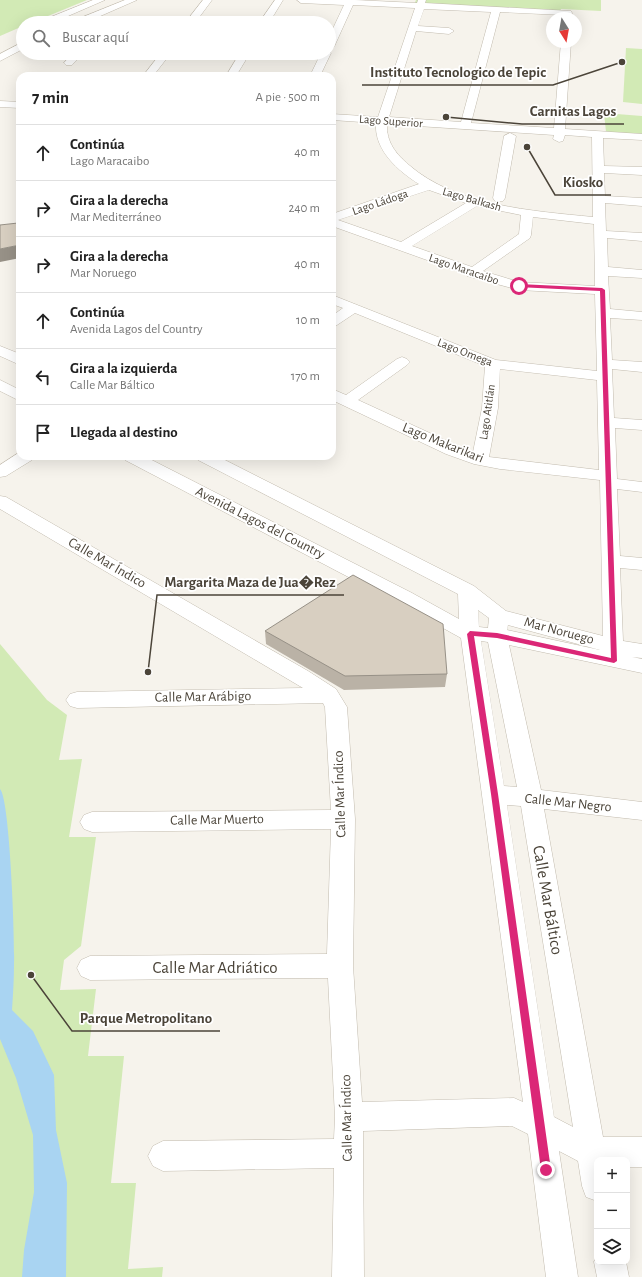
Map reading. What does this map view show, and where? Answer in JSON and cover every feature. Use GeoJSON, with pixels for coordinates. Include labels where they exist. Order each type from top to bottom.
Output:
{"type":"FeatureCollection","features":[{"type":"Feature","properties":{"kind":"street"},"geometry":{"type":"LineString","coordinates":[[65,15],[101,0]]}},
{"type":"Feature","properties":{"kind":"street"},"geometry":{"type":"LineString","coordinates":[[93,16],[133,0]]}},
{"type":"Feature","properties":{"kind":"street"},"geometry":{"type":"LineString","coordinates":[[195,16],[208,0]]}},
{"type":"Feature","properties":{"kind":"street"},"geometry":{"type":"LineString","coordinates":[[269,16],[279,0]]}},
{"type":"Feature","properties":{"kind":"street"},"geometry":{"type":"LineString","coordinates":[[301,0],[421,3],[546,14]]}},
{"type":"Feature","properties":{"kind":"street"},"geometry":{"type":"LineString","coordinates":[[336,32],[351,1]]}},
{"type":"Feature","properties":{"kind":"street"},"geometry":{"type":"LineString","coordinates":[[382,124],[421,3]]}},
{"type":"Feature","properties":{"kind":"street"},"geometry":{"type":"LineString","coordinates":[[465,126],[496,10]]}},
{"type":"Feature","properties":{"kind":"street"},"geometry":{"type":"LineString","coordinates":[[65,15],[70,16]]}},
{"type":"Feature","properties":{"kind":"street"},"geometry":{"type":"LineString","coordinates":[[413,28],[448,34],[452,20]]}},
{"type":"Feature","properties":{"kind":"street"},"geometry":{"type":"LineString","coordinates":[[560,135],[566,48]]}},
{"type":"Feature","properties":{"kind":"street"},"geometry":{"type":"LineString","coordinates":[[0,58],[16,49]]}},
{"type":"Feature","properties":{"kind":"street"},"geometry":{"type":"LineString","coordinates":[[69,63],[72,60]]}},
{"type":"Feature","properties":{"kind":"street"},"geometry":{"type":"LineString","coordinates":[[151,72],[161,60]]}},
{"type":"Feature","properties":{"kind":"street"},"geometry":{"type":"LineString","coordinates":[[233,72],[241,60]]}},
{"type":"Feature","properties":{"kind":"street"},"geometry":{"type":"LineString","coordinates":[[317,72],[323,60]]}},
{"type":"Feature","properties":{"kind":"street"},"geometry":{"type":"LineString","coordinates":[[0,97],[16,98]]}},
{"type":"Feature","properties":{"kind":"street"},"geometry":{"type":"LineString","coordinates":[[0,104],[16,105]]}},
{"type":"Feature","properties":{"kind":"street","name":"Lago Superior"},"geometry":{"type":"LineString","coordinates":[[336,118],[382,124],[510,136],[560,135]]}},
{"type":"Feature","properties":{"kind":"street","name":"Lago Superior"},"geometry":{"type":"LineString","coordinates":[[336,124],[465,126],[560,135],[642,137]]}},
{"type":"Feature","properties":{"kind":"street","name":"Lago Balkash"},"geometry":{"type":"LineString","coordinates":[[382,124],[385,145],[391,155],[410,173],[429,186],[475,202],[642,237]]}},
{"type":"Feature","properties":{"kind":"street"},"geometry":{"type":"LineString","coordinates":[[499,198],[510,136]]}},
{"type":"Feature","properties":{"kind":"street"},"geometry":{"type":"LineString","coordinates":[[598,137],[614,654]]}},
{"type":"Feature","properties":{"kind":"street","name":"Lago Superior"},"geometry":{"type":"LineString","coordinates":[[598,137],[642,143]]}},
{"type":"Feature","properties":{"kind":"street"},"geometry":{"type":"LineString","coordinates":[[599,169],[642,172]]}},
{"type":"Feature","properties":{"kind":"street","name":"Lago Ládoga"},"geometry":{"type":"LineString","coordinates":[[336,217],[429,186]]}},
{"type":"Feature","properties":{"kind":"street"},"geometry":{"type":"LineString","coordinates":[[600,200],[642,202]]}},
{"type":"Feature","properties":{"kind":"street"},"geometry":{"type":"LineString","coordinates":[[402,247],[475,202]]}},
{"type":"Feature","properties":{"kind":"street"},"geometry":{"type":"LineString","coordinates":[[472,273],[525,235],[527,213]]}},
{"type":"Feature","properties":{"kind":"street","name":"Lago Maracaibo"},"geometry":{"type":"LineString","coordinates":[[336,223],[472,273],[501,282],[519,286],[602,290]]}},
{"type":"Feature","properties":{"kind":"street"},"geometry":{"type":"LineString","coordinates":[[602,271],[642,274]]}},
{"type":"Feature","properties":{"kind":"street","name":"Lago Omega"},"geometry":{"type":"LineString","coordinates":[[336,301],[493,364],[605,370],[642,367]]}},
{"type":"Feature","properties":{"kind":"street"},"geometry":{"type":"LineString","coordinates":[[336,319],[354,308]]}},
{"type":"Feature","properties":{"kind":"street"},"geometry":{"type":"LineString","coordinates":[[603,313],[642,316]]}},
{"type":"Feature","properties":{"kind":"street"},"geometry":{"type":"LineString","coordinates":[[0,350],[16,358]]}},
{"type":"Feature","properties":{"kind":"street"},"geometry":{"type":"LineString","coordinates":[[347,401],[402,362]]}},
{"type":"Feature","properties":{"kind":"street","name":"Lago Atitlán"},"geometry":{"type":"LineString","coordinates":[[480,460],[490,408],[493,364]]}},
{"type":"Feature","properties":{"kind":"street"},"geometry":{"type":"LineString","coordinates":[[0,385],[16,394]]}},
{"type":"Feature","properties":{"kind":"street","name":"Lago Makarikari"},"geometry":{"type":"LineString","coordinates":[[336,396],[452,450],[480,460],[608,479],[642,487]]}},
{"type":"Feature","properties":{"kind":"street"},"geometry":{"type":"LineString","coordinates":[[606,422],[642,425]]}},
{"type":"Feature","properties":{"kind":"street"},"geometry":{"type":"LineString","coordinates":[[0,472],[20,460]]}},
{"type":"Feature","properties":{"kind":"street","name":"Avenida Lagos del Country"},"geometry":{"type":"LineString","coordinates":[[139,460],[405,598],[470,634],[498,625]]}},
{"type":"Feature","properties":{"kind":"street"},"geometry":{"type":"LineString","coordinates":[[212,460],[467,591],[498,625]]}},
{"type":"Feature","properties":{"kind":"street","name":"Calle Mar Índico"},"geometry":{"type":"LineString","coordinates":[[0,501],[301,676],[329,695],[336,707],[343,819],[340,966],[349,1117],[348,1277]]}},
{"type":"Feature","properties":{"kind":"street"},"geometry":{"type":"LineString","coordinates":[[611,561],[642,564]]}},
{"type":"Feature","properties":{"kind":"street"},"geometry":{"type":"LineString","coordinates":[[467,591],[470,634],[562,1277]]}},
{"type":"Feature","properties":{"kind":"street","name":"Mar Noruego"},"geometry":{"type":"LineString","coordinates":[[498,625],[614,654],[642,666]]}},
{"type":"Feature","properties":{"kind":"street","name":"Calle Mar Báltico"},"geometry":{"type":"LineString","coordinates":[[498,625],[531,799],[594,1169]]}},
{"type":"Feature","properties":{"kind":"street","name":"Mar Noruego"},"geometry":{"type":"LineString","coordinates":[[614,654],[642,651]]}},
{"type":"Feature","properties":{"kind":"street","name":"Calle Mar Arábigo"},"geometry":{"type":"LineString","coordinates":[[77,700],[329,695]]}},
{"type":"Feature","properties":{"kind":"street","name":"Calle Mar Negro"},"geometry":{"type":"LineString","coordinates":[[494,794],[642,811]]}},
{"type":"Feature","properties":{"kind":"street","name":"Calle Mar Muerto"},"geometry":{"type":"LineString","coordinates":[[92,822],[343,819]]}},
{"type":"Feature","properties":{"kind":"street","name":"Calle Mar Adriático"},"geometry":{"type":"LineString","coordinates":[[90,968],[340,966]]}},
{"type":"Feature","properties":{"kind":"street"},"geometry":{"type":"LineString","coordinates":[[349,1117],[514,1112],[591,1152],[642,1152]]}},
{"type":"Feature","properties":{"kind":"street"},"geometry":{"type":"LineString","coordinates":[[163,1156],[348,1152]]}},
{"type":"Feature","properties":{"kind":"street"},"geometry":{"type":"LineString","coordinates":[[611,1265],[613,1277]]}},
{"type":"Feature","properties":{"kind":"green space"},"geometry":{"type":"Polygon","coordinates":[[[0,0],[87,0],[48,16],[16,16],[16,29],[0,36],[0,0]]]}},
{"type":"Feature","properties":{"kind":"green space"},"geometry":{"type":"Polygon","coordinates":[[[416,0],[601,0],[601,11],[561,9],[560,12],[414,5],[416,0]]]}},
{"type":"Feature","properties":{"kind":"green space"},"geometry":{"type":"Polygon","coordinates":[[[626,48],[642,49],[642,104],[623,102],[626,48]]]}},
{"type":"Feature","properties":{"kind":"green space"},"geometry":{"type":"Polygon","coordinates":[[[604,113],[642,116],[642,134],[606,132],[604,113]]]}},
{"type":"Feature","properties":{"kind":"green space"},"geometry":{"type":"Polygon","coordinates":[[[0,644],[47,700],[67,715],[59,760],[82,759],[69,837],[96,837],[81,946],[64,960],[60,990],[96,989],[88,1056],[124,1056],[111,1183],[136,1183],[128,1269],[163,1267],[162,1277],[0,1277],[0,644]]]}},
{"type":"Feature","properties":{"kind":"water"},"geometry":{"type":"Polygon","coordinates":[[[0,789],[4,798],[7,817],[13,901],[14,981],[12,1010],[33,1031],[54,1075],[56,1130],[67,1183],[66,1277],[22,1277],[24,1250],[34,1192],[33,1135],[16,1078],[0,1039],[0,789]]]}},
{"type":"Feature","properties":{"kind":"building"},"geometry":{"type":"Polygon","coordinates":[[[16,223],[16,246],[0,249],[0,225],[16,223]]]}},
{"type":"Feature","properties":{"kind":"building"},"geometry":{"type":"Polygon","coordinates":[[[353,575],[443,624],[447,674],[345,676],[265,631],[353,575]]]}},
{"type":"Feature","properties":{"kind":"place","name":"Instituto Tecnologico de Tepic"},"geometry":{"type":"Point","coordinates":[622,62]}},
{"type":"Feature","properties":{"kind":"place","name":"Carnitas Lagos"},"geometry":{"type":"Point","coordinates":[446,117]}},
{"type":"Feature","properties":{"kind":"place","name":"Kiosko"},"geometry":{"type":"Point","coordinates":[527,147]}},
{"type":"Feature","properties":{"kind":"place","name":"Margarita Maza de Jua�Rez"},"geometry":{"type":"Point","coordinates":[148,672]}},
{"type":"Feature","properties":{"kind":"place","name":"Parque Metropolitano"},"geometry":{"type":"Point","coordinates":[31,975]}},
{"type":"Feature","properties":{"kind":"route"},"geometry":{"type":"LineString","coordinates":[[519,286],[602,290],[611,561],[614,661],[497,635],[470,634],[494,794],[546,1170]]}}]}
